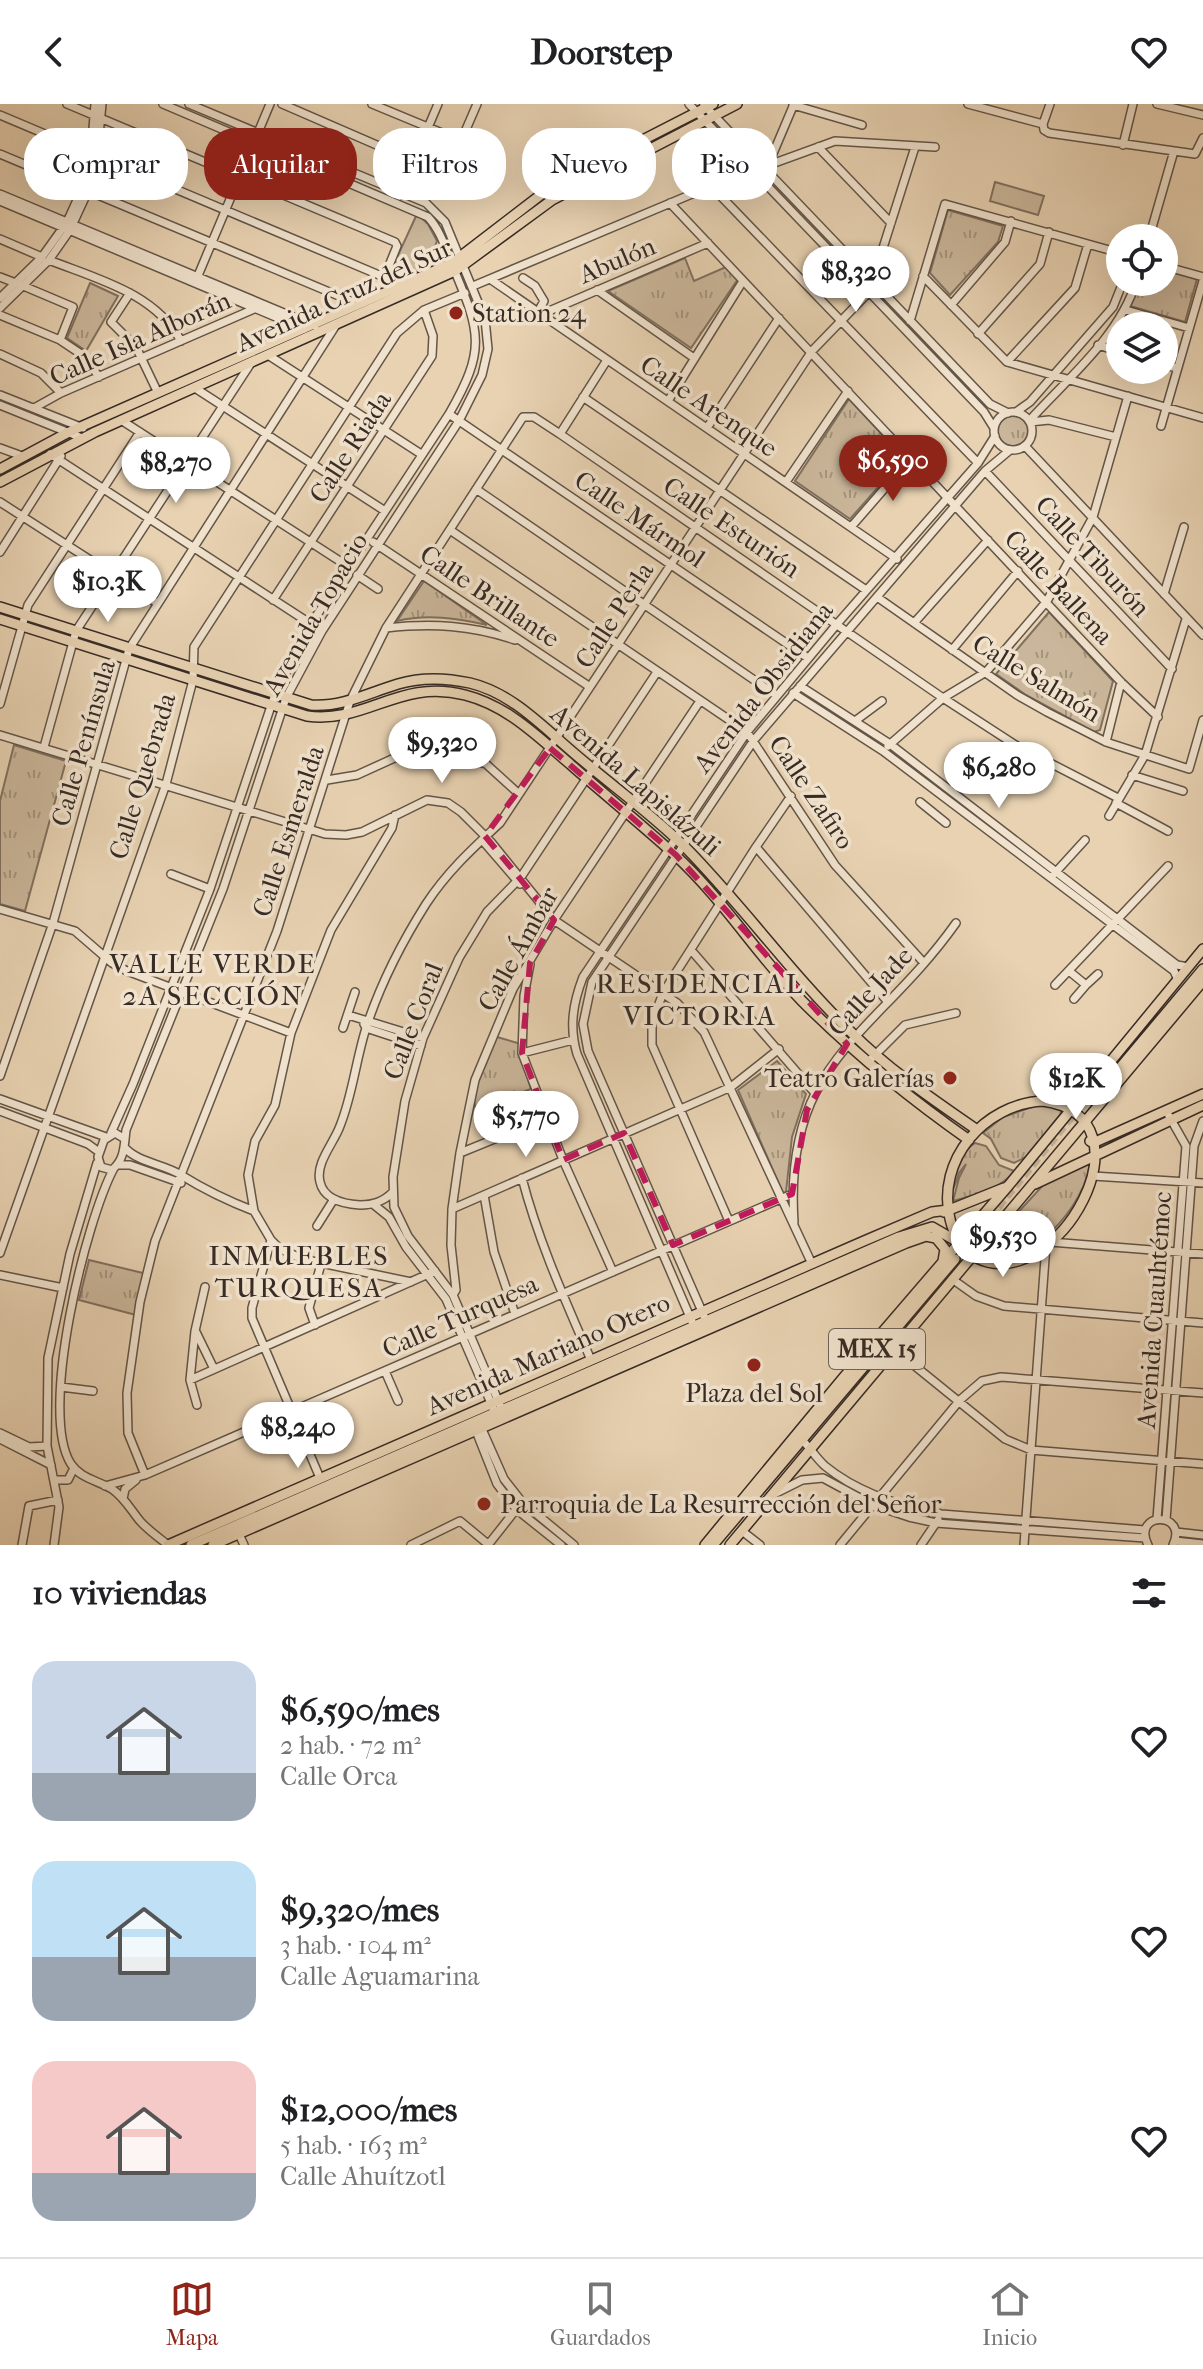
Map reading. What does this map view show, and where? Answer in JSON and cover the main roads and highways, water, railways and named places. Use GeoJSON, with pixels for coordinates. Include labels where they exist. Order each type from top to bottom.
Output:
{"type":"FeatureCollection","features":[{"type":"Feature","properties":{"kind":"main road","name":"Avenida Cruz del Sur"},"geometry":{"type":"LineString","coordinates":[[0,469],[69,432],[158,393],[314,329],[336,325],[458,264],[552,200],[737,104]]}},
{"type":"Feature","properties":{"kind":"main road","name":"Avenida Cruz del Sur"},"geometry":{"type":"LineString","coordinates":[[0,482],[54,457],[82,438],[268,355],[358,304],[458,264],[491,231],[551,187],[705,107]]}},
{"type":"Feature","properties":{"kind":"main road","name":"Avenida Lapislázuli"},"geometry":{"type":"LineString","coordinates":[[0,607],[23,620],[128,654],[193,680],[320,718],[346,715],[418,691],[447,692],[477,698],[510,714],[593,770],[679,842],[854,1036],[974,1128]]}},
{"type":"Feature","properties":{"kind":"main road","name":"Avenida Lapislázuli"},"geometry":{"type":"LineString","coordinates":[[0,619],[23,620]]}},
{"type":"Feature","properties":{"kind":"main road","name":"Avenida Lapislázuli"},"geometry":{"type":"LineString","coordinates":[[128,654],[193,668],[311,705],[334,705],[411,681],[439,679],[483,687],[509,700],[587,779],[672,852],[721,904],[800,998],[847,1044],[926,1110],[966,1138]]}},
{"type":"Feature","properties":{"kind":"main road"},"geometry":{"type":"LineString","coordinates":[[960,1258],[984,1242],[1084,1123],[1090,1101],[1203,949]]}},
{"type":"Feature","properties":{"kind":"main road"},"geometry":{"type":"LineString","coordinates":[[1090,1101],[1203,959]]}},
{"type":"Feature","properties":{"kind":"main road"},"geometry":{"type":"LineString","coordinates":[[1090,1101],[1203,969]]}},
{"type":"Feature","properties":{"kind":"main road"},"geometry":{"type":"LineString","coordinates":[[960,1258],[958,1242],[1071,1109],[1090,1101],[1203,981]]}},
{"type":"Feature","properties":{"kind":"main road"},"geometry":{"type":"LineString","coordinates":[[705,1545],[894,1349],[952,1279],[960,1258],[948,1210],[947,1188],[966,1138],[974,1128],[1017,1104],[1043,1101],[1059,1103],[1071,1109],[1084,1123],[1095,1154],[1093,1176],[1076,1212],[1048,1243],[1035,1252],[998,1263],[960,1258],[943,1261]]}},
{"type":"Feature","properties":{"kind":"main road"},"geometry":{"type":"LineString","coordinates":[[1093,1143],[1167,1110],[1201,1102]]}},
{"type":"Feature","properties":{"kind":"main road"},"geometry":{"type":"LineString","coordinates":[[1032,1185],[1171,1120],[1201,1102]]}},
{"type":"Feature","properties":{"kind":"main road"},"geometry":{"type":"LineString","coordinates":[[1050,1135],[1063,1131],[1076,1133],[1093,1143]]}},
{"type":"Feature","properties":{"kind":"main road","name":"Avenida Mariano Otero"},"geometry":{"type":"LineString","coordinates":[[706,1320],[749,1291],[864,1246],[902,1240],[909,1229],[1009,1185]]}},
{"type":"Feature","properties":{"kind":"main road","name":"Avenida Mariano Otero"},"geometry":{"type":"LineString","coordinates":[[498,1411],[832,1264],[932,1212],[948,1210]]}},
{"type":"Feature","properties":{"kind":"main road","name":"Avenida Mariano Otero"},"geometry":{"type":"LineString","coordinates":[[191,1545],[694,1325],[859,1264],[922,1229],[936,1228],[958,1242],[984,1242]]}},
{"type":"Feature","properties":{"kind":"main road"},"geometry":{"type":"LineString","coordinates":[[730,1545],[772,1494],[804,1442],[943,1261],[945,1249],[936,1238],[926,1236],[902,1240]]}},
{"type":"Feature","properties":{"kind":"main road"},"geometry":{"type":"LineString","coordinates":[[859,1264],[864,1246]]}},
{"type":"Feature","properties":{"kind":"main road","name":"MEX 15"},"geometry":{"type":"LineString","coordinates":[[713,1545],[960,1258]]}},
{"type":"Feature","properties":{"kind":"main road"},"geometry":{"type":"LineString","coordinates":[[749,1291],[769,1292]]}},
{"type":"Feature","properties":{"kind":"main road","name":"Avenida Mariano Otero"},"geometry":{"type":"LineString","coordinates":[[498,1411],[561,1373],[694,1325]]}},
{"type":"Feature","properties":{"kind":"main road"},"geometry":{"type":"LineString","coordinates":[[561,1373],[572,1378]]}},
{"type":"Feature","properties":{"kind":"main road","name":"Avenida Mariano Otero"},"geometry":{"type":"LineString","coordinates":[[168,1545],[442,1425],[475,1420]]}},
{"type":"Feature","properties":{"kind":"main road","name":"Avenida Mariano Otero"},"geometry":{"type":"LineString","coordinates":[[213,1545],[475,1420]]}},
{"type":"Feature","properties":{"kind":"main road"},"geometry":{"type":"LineString","coordinates":[[431,1440],[442,1425]]}},
{"type":"Feature","properties":{"kind":"main road","name":"MEX 15"},"geometry":{"type":"LineString","coordinates":[[722,1545],[804,1442]]}},
{"type":"Feature","properties":{"kind":"tunnel"},"geometry":{"type":"LineString","coordinates":[[955,1259],[1088,1096]]}},
{"type":"Feature","properties":{"kind":"place","name":"Station 24"},"geometry":{"type":"Point","coordinates":[456,313]}},
{"type":"Feature","properties":{"kind":"place","name":"Teatro Galerías"},"geometry":{"type":"Point","coordinates":[950,1078]}},
{"type":"Feature","properties":{"kind":"place","name":"Plaza del Sol"},"geometry":{"type":"Point","coordinates":[754,1365]}},
{"type":"Feature","properties":{"kind":"place","name":"Parroquia de La Resurrección del Señor"},"geometry":{"type":"Point","coordinates":[484,1504]}},
{"type":"Feature","properties":{"kind":"district","name":"VALLE VERDE 2A SECCIÓN"},"geometry":{"type":"Point","coordinates":[213,979]}},
{"type":"Feature","properties":{"kind":"district","name":"RESIDENCIAL VICTORIA"},"geometry":{"type":"Point","coordinates":[700,999]}},
{"type":"Feature","properties":{"kind":"district","name":"INMUEBLES TURQUESA"},"geometry":{"type":"Point","coordinates":[299,1271]}}]}
